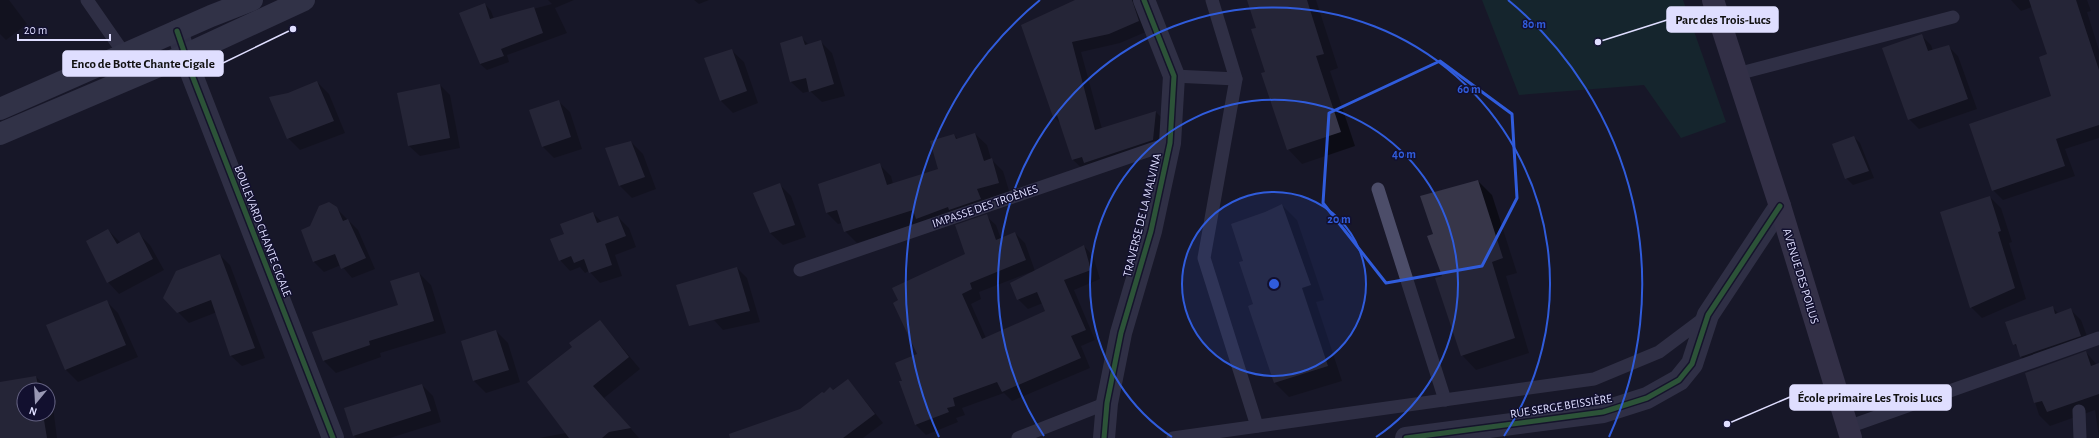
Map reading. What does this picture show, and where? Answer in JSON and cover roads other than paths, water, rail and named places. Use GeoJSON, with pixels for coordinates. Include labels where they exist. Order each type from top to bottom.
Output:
{"type":"FeatureCollection","features":[{"type":"Feature","properties":{"kind":"main road"},"geometry":{"type":"LineString","coordinates":[[0,109],[177,31],[252,0]]}},
{"type":"Feature","properties":{"kind":"main road"},"geometry":{"type":"LineString","coordinates":[[0,134],[185,55],[304,0]]}},
{"type":"Feature","properties":{"kind":"main road","name":"AVENUE DES POILUS"},"geometry":{"type":"LineString","coordinates":[[1713,0],[1780,206],[1850,433]]}},
{"type":"Feature","properties":{"kind":"street","name":"TRAVERSE DE LA MALVINA"},"geometry":{"type":"LineString","coordinates":[[1104,438],[1107,403],[1121,333],[1151,231],[1170,143],[1174,76],[1144,0]]}},
{"type":"Feature","properties":{"kind":"street","name":"BOULEVARD CHANTE CIGALE"},"geometry":{"type":"LineString","coordinates":[[177,31],[333,438]]}},
{"type":"Feature","properties":{"kind":"street","name":"RUE SERGE BEISSIÈRE"},"geometry":{"type":"LineString","coordinates":[[1406,438],[1603,412],[1647,398],[1679,380],[1692,364],[1708,315],[1780,206]]}},
{"type":"Feature","properties":{"kind":"lane"},"geometry":{"type":"LineString","coordinates":[[88,0],[139,75]]}},
{"type":"Feature","properties":{"kind":"lane"},"geometry":{"type":"LineString","coordinates":[[1212,0],[1236,79],[1204,258],[1257,426]]}},
{"type":"Feature","properties":{"kind":"lane"},"geometry":{"type":"LineString","coordinates":[[1737,74],[1952,17]]}},
{"type":"Feature","properties":{"kind":"lane"},"geometry":{"type":"LineString","coordinates":[[1174,76],[1236,79]]}},
{"type":"Feature","properties":{"kind":"lane","name":"IMPASSE DES TROÈNES"},"geometry":{"type":"LineString","coordinates":[[800,270],[1170,143]]}},
{"type":"Feature","properties":{"kind":"lane"},"geometry":{"type":"LineString","coordinates":[[1378,189],[1445,400]]}},
{"type":"Feature","properties":{"kind":"lane"},"geometry":{"type":"LineString","coordinates":[[1173,438],[1594,379],[1659,352],[1708,315]]}},
{"type":"Feature","properties":{"kind":"lane"},"geometry":{"type":"LineString","coordinates":[[1850,433],[2099,338]]}},
{"type":"Feature","properties":{"kind":"lane"},"geometry":{"type":"LineString","coordinates":[[1018,438],[1107,403]]}},
{"type":"Feature","properties":{"kind":"lane"},"geometry":{"type":"LineString","coordinates":[[2079,411],[2080,438]]}},
{"type":"Feature","properties":{"kind":"place","name":"Enco de Botte Chante Cigale"},"geometry":{"type":"Point","coordinates":[293,29]}},
{"type":"Feature","properties":{"kind":"place","name":"Parc des Trois-Lucs"},"geometry":{"type":"Point","coordinates":[1598,42]}},
{"type":"Feature","properties":{"kind":"place","name":"École primaire Les Trois Lucs"},"geometry":{"type":"Point","coordinates":[1727,424]}}]}
